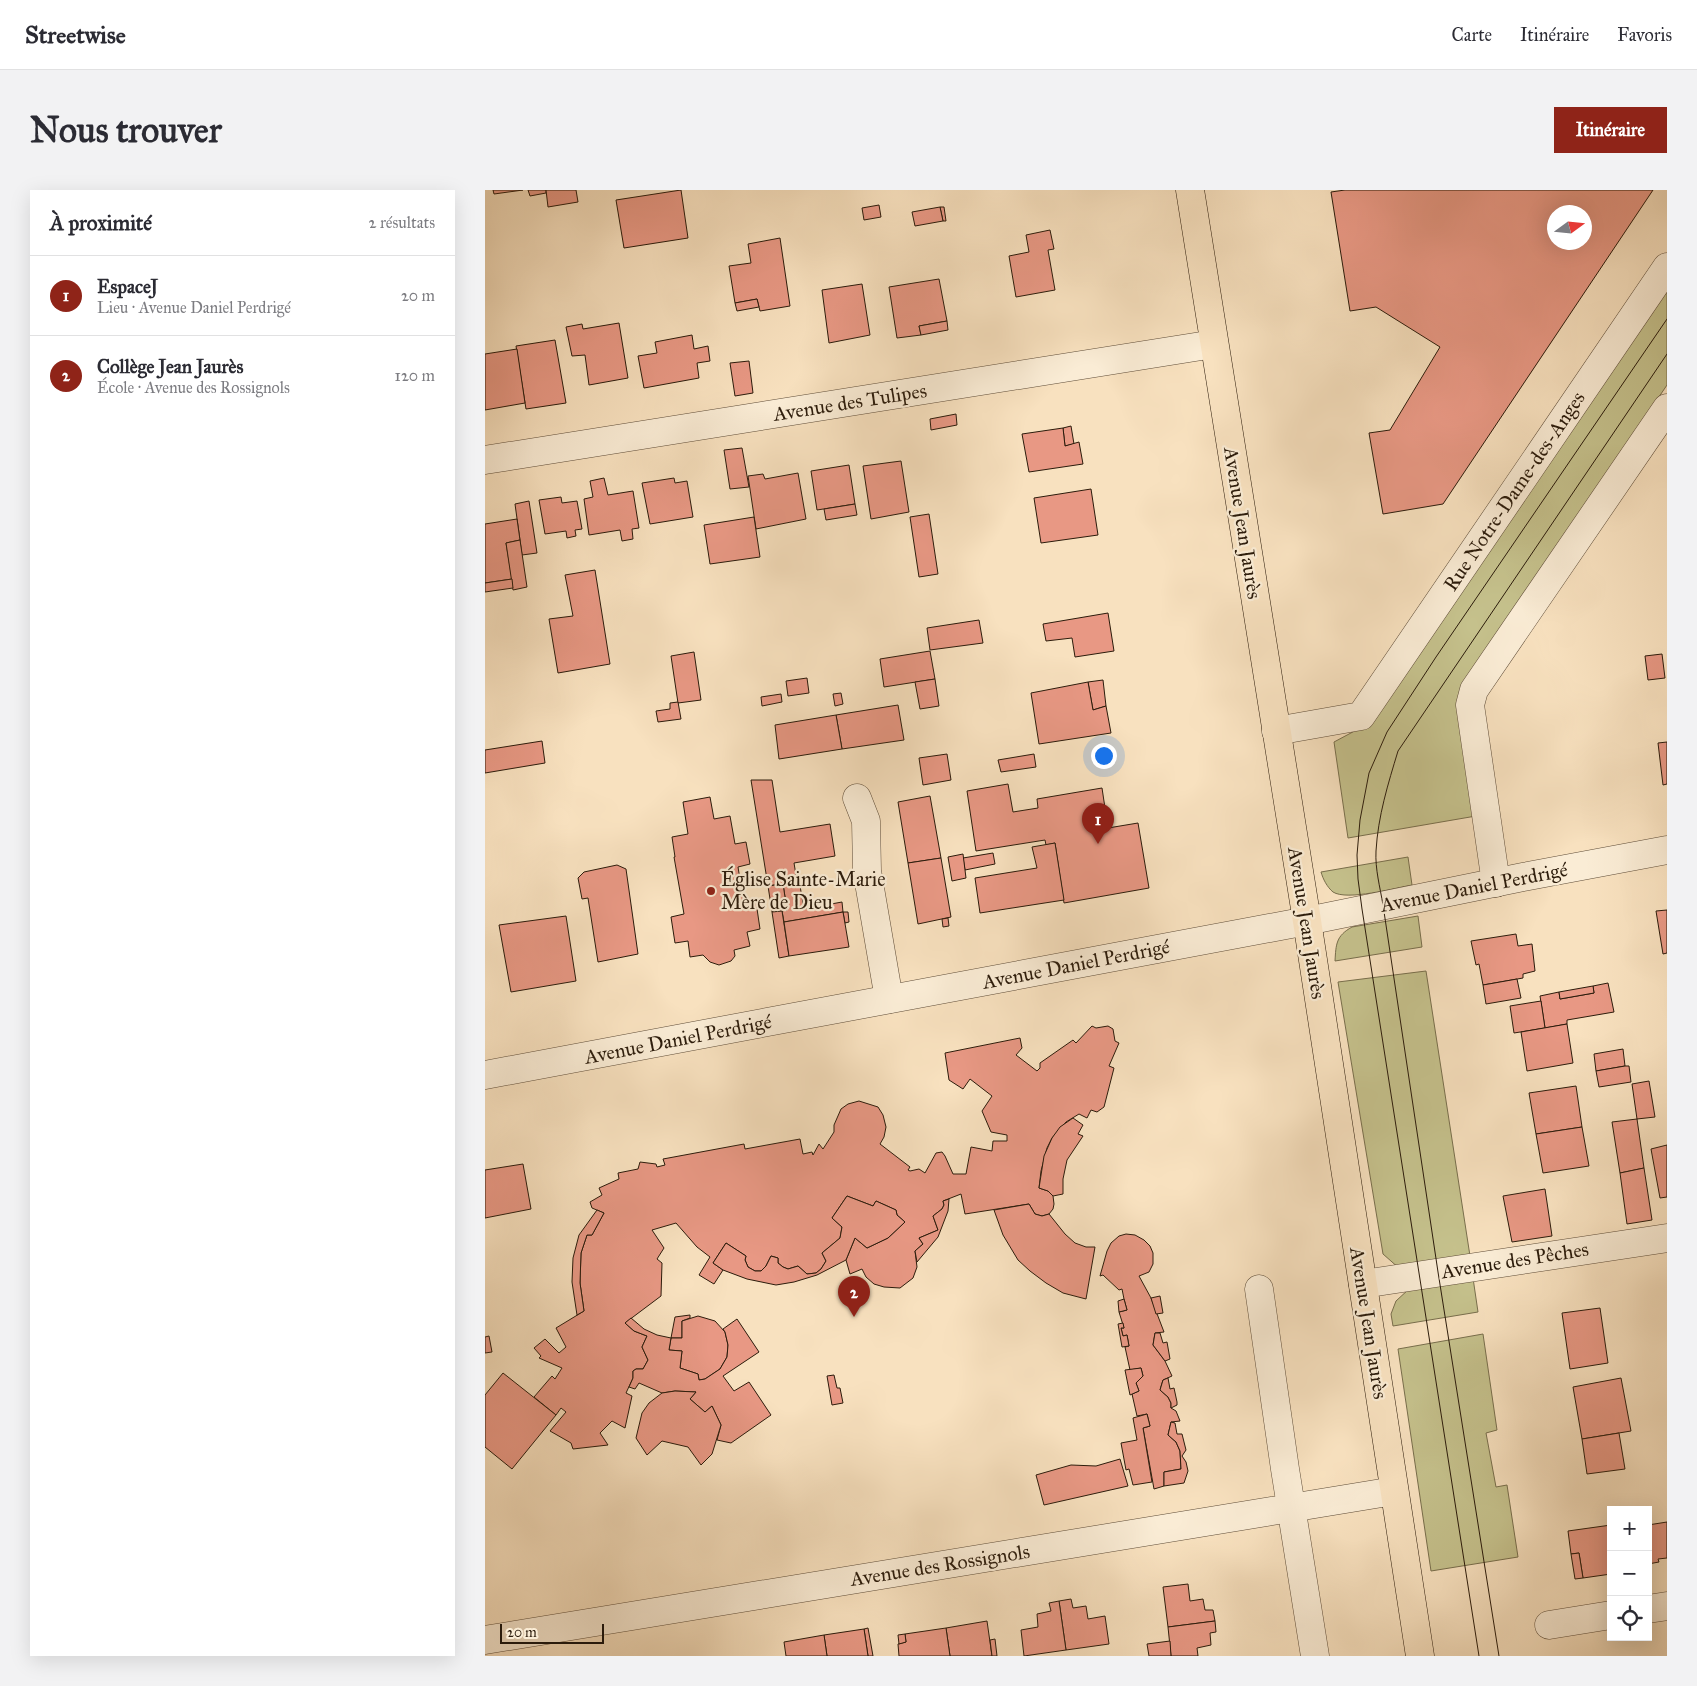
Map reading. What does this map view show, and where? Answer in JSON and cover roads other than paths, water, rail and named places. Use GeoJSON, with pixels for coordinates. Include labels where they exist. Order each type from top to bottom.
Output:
{"type":"FeatureCollection","features":[{"type":"Feature","properties":{"kind":"main road","name":"Avenue Jean Jaurès"},"geometry":{"type":"LineString","coordinates":[[1190,190],[1307,920],[1420,1656]]}},
{"type":"Feature","properties":{"kind":"street","name":"Rue Notre-Dame-des-Anges"},"geometry":{"type":"LineString","coordinates":[[1276,731],[1361,716],[1667,266]]}},
{"type":"Feature","properties":{"kind":"street","name":"Avenue des Tulipes"},"geometry":{"type":"LineString","coordinates":[[485,460],[1215,344]]}},
{"type":"Feature","properties":{"kind":"street"},"geometry":{"type":"LineString","coordinates":[[1496,882],[1470,705],[1474,690],[1658,439],[1667,408]]}},
{"type":"Feature","properties":{"kind":"street"},"geometry":{"type":"LineString","coordinates":[[857,798],[866,821],[867,871],[889,999]]}},
{"type":"Feature","properties":{"kind":"street","name":"Avenue Daniel Perdrigé"},"geometry":{"type":"LineString","coordinates":[[485,1075],[1667,850]]}},
{"type":"Feature","properties":{"kind":"street","name":"Avenue des Pêches"},"geometry":{"type":"LineString","coordinates":[[1363,1284],[1667,1238]]}},
{"type":"Feature","properties":{"kind":"street"},"geometry":{"type":"LineString","coordinates":[[1259,1289],[1315,1656]]}},
{"type":"Feature","properties":{"kind":"street","name":"Avenue des Rossignols"},"geometry":{"type":"LineString","coordinates":[[485,1640],[1394,1492]]}},
{"type":"Feature","properties":{"kind":"street"},"geometry":{"type":"LineString","coordinates":[[1652,1608],[1667,1606]]}},
{"type":"Feature","properties":{"kind":"street"},"geometry":{"type":"LineString","coordinates":[[1549,1625],[1607,1616]]}},
{"type":"Feature","properties":{"kind":"tram line"},"geometry":{"type":"LineString","coordinates":[[1479,1656],[1362,909],[1357,855],[1360,820],[1369,773],[1387,732],[1436,657],[1667,319]]}},
{"type":"Feature","properties":{"kind":"tram line"},"geometry":{"type":"LineString","coordinates":[[1499,1656],[1377,871],[1377,838],[1384,800],[1398,751],[1667,354]]}},
{"type":"Feature","properties":{"kind":"place","name":"EspaceJ"},"geometry":{"type":"Point","coordinates":[1098,844]}},
{"type":"Feature","properties":{"kind":"place","name":"Église Sainte-Marie Mère de Dieu"},"geometry":{"type":"Point","coordinates":[711,891]}},
{"type":"Feature","properties":{"kind":"place","name":"Collège Jean Jaurès"},"geometry":{"type":"Point","coordinates":[854,1317]}}]}
